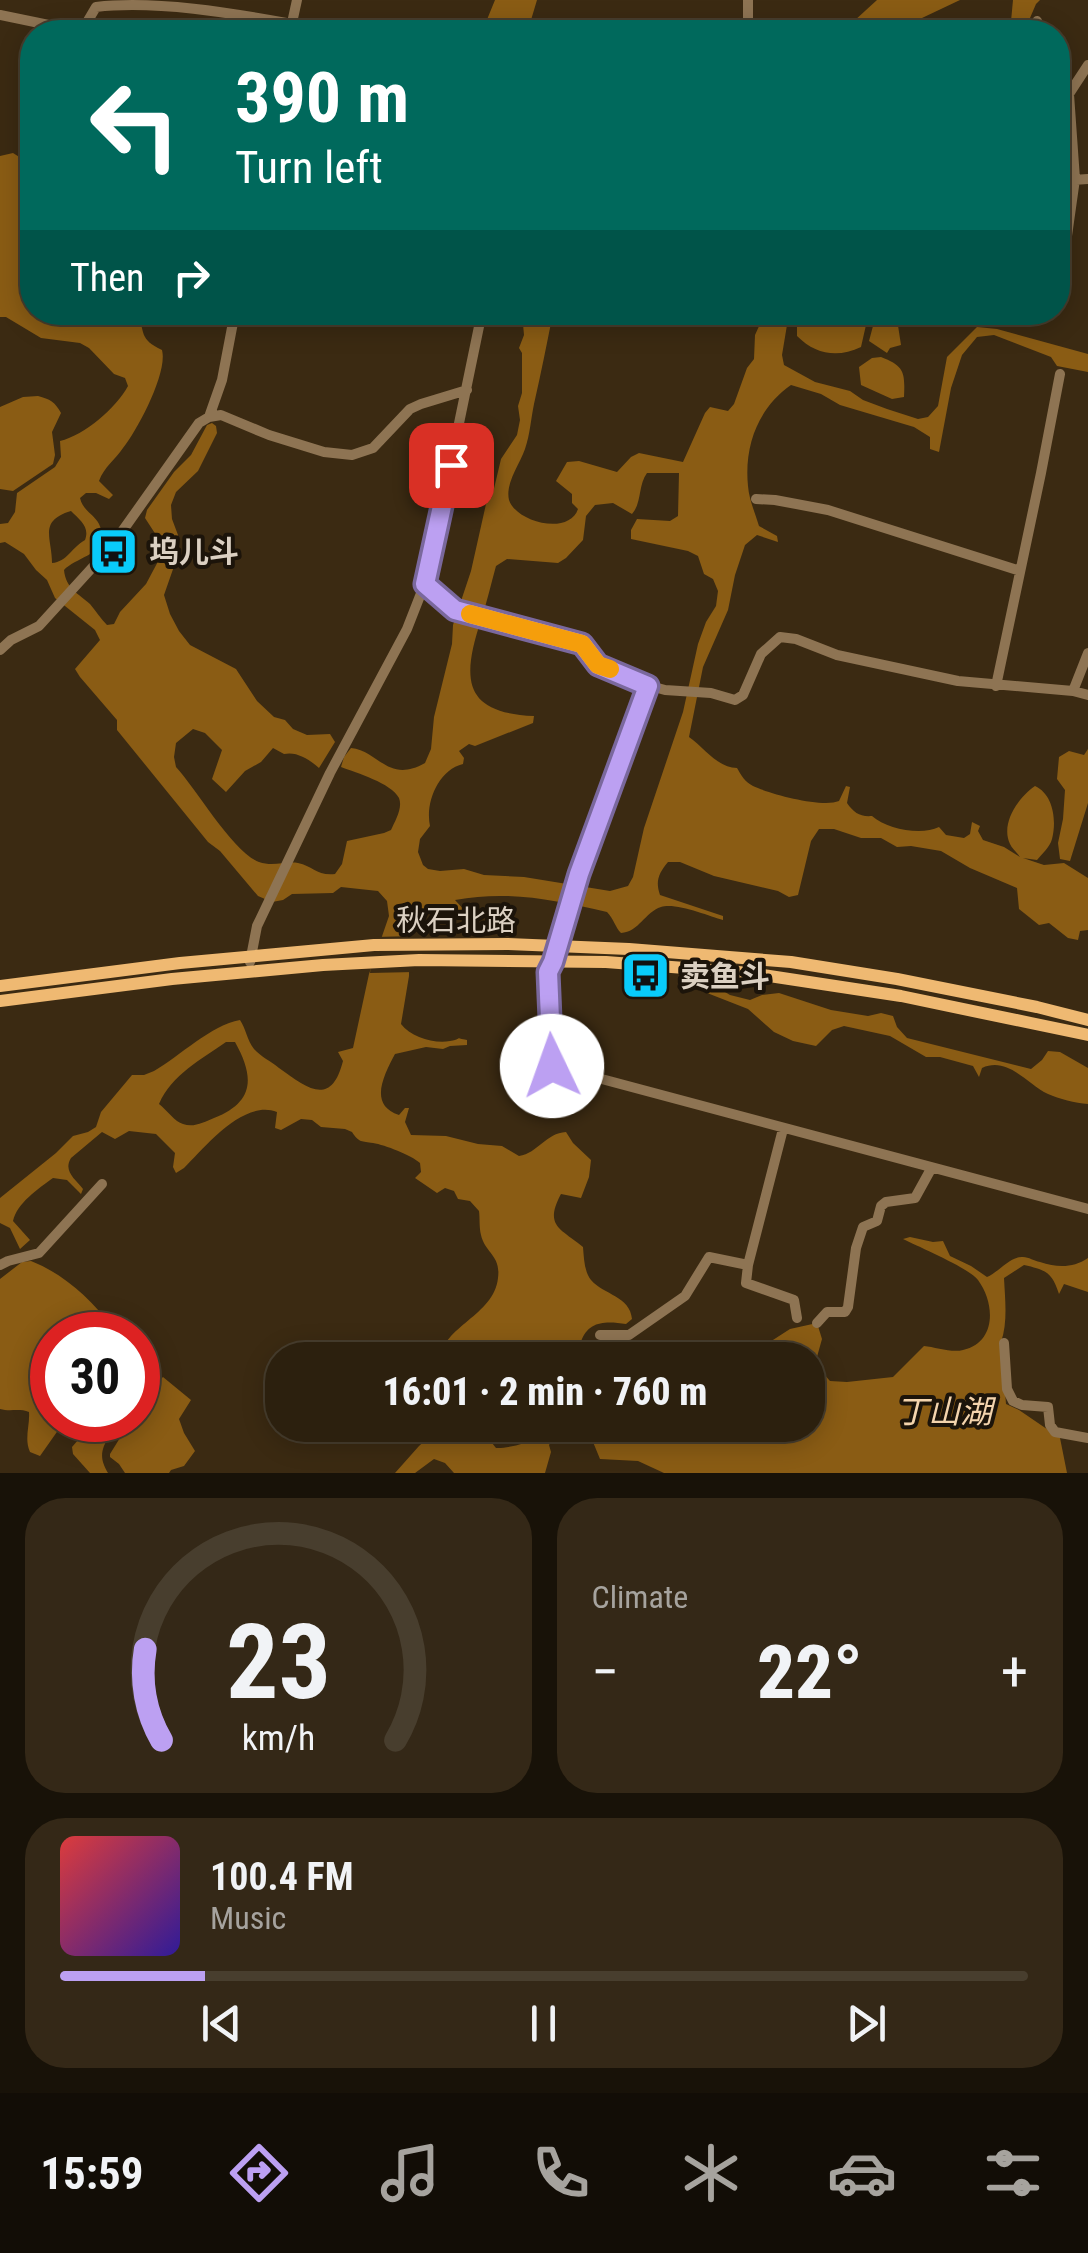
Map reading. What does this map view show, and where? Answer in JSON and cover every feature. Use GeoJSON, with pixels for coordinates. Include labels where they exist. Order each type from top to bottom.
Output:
{"type":"FeatureCollection","features":[{"type":"Feature","properties":{"kind":"main road","name":"秋石北路"},"geometry":{"type":"LineString","coordinates":[[0,986],[180,963],[374,945],[508,944],[791,962],[896,979],[1088,1020]]}},
{"type":"Feature","properties":{"kind":"main road","name":"秋石北路"},"geometry":{"type":"LineString","coordinates":[[0,1001],[322,965],[419,960],[606,962],[750,973],[901,996],[1088,1035]]}},
{"type":"Feature","properties":{"kind":"street"},"geometry":{"type":"LineString","coordinates":[[88,20],[96,8],[114,2],[177,3],[255,20]]}},
{"type":"Feature","properties":{"kind":"street"},"geometry":{"type":"LineString","coordinates":[[0,14],[27,20]]}},
{"type":"Feature","properties":{"kind":"street"},"geometry":{"type":"LineString","coordinates":[[1070,232],[1082,179],[1070,94],[1088,65]]}},
{"type":"Feature","properties":{"kind":"street"},"geometry":{"type":"LineString","coordinates":[[209,417],[222,380],[233,325]]}},
{"type":"Feature","properties":{"kind":"street"},"geometry":{"type":"LineString","coordinates":[[247,972],[257,926],[330,773],[407,629],[425,584],[480,325]]}},
{"type":"Feature","properties":{"kind":"street"},"geometry":{"type":"LineString","coordinates":[[996,686],[1060,374]]}},
{"type":"Feature","properties":{"kind":"street"},"geometry":{"type":"LineString","coordinates":[[0,650],[38,626],[111,547],[209,417],[221,414],[268,435],[324,452],[352,455],[372,448],[410,409],[467,390]]}},
{"type":"Feature","properties":{"kind":"street"},"geometry":{"type":"LineString","coordinates":[[756,499],[828,510],[1020,572]]}},
{"type":"Feature","properties":{"kind":"street"},"geometry":{"type":"LineString","coordinates":[[425,584],[455,610],[582,644],[598,665],[665,690],[711,693],[736,700],[743,695],[762,654],[780,637],[958,681],[1088,695]]}},
{"type":"Feature","properties":{"kind":"street"},"geometry":{"type":"LineString","coordinates":[[1072,692],[1088,653]]}},
{"type":"Feature","properties":{"kind":"street"},"geometry":{"type":"LineString","coordinates":[[648,686],[579,874],[548,972],[552,1066],[1088,1210]]}},
{"type":"Feature","properties":{"kind":"street"},"geometry":{"type":"LineString","coordinates":[[783,1129],[746,1283],[794,1300],[797,1318]]}},
{"type":"Feature","properties":{"kind":"street"},"geometry":{"type":"LineString","coordinates":[[817,1323],[827,1312],[846,1312],[848,1308],[856,1248],[863,1227],[876,1220],[886,1202],[915,1198],[931,1169]]}},
{"type":"Feature","properties":{"kind":"street"},"geometry":{"type":"LineString","coordinates":[[0,1265],[39,1253],[102,1184]]}},
{"type":"Feature","properties":{"kind":"street"},"geometry":{"type":"LineString","coordinates":[[600,1335],[630,1334],[685,1296],[708,1257],[748,1265]]}},
{"type":"Feature","properties":{"kind":"street"},"geometry":{"type":"LineString","coordinates":[[1004,1343],[1007,1389],[1013,1402],[1048,1407],[1050,1425],[1056,1432],[1088,1438]]}},
{"type":"Feature","properties":{"kind":"water"},"geometry":{"type":"Polygon","coordinates":[[[495,0],[537,0],[531,20],[487,20],[495,0]]]}},
{"type":"Feature","properties":{"kind":"water"},"geometry":{"type":"Polygon","coordinates":[[[877,0],[960,0],[919,20],[855,20],[877,0]]]}},
{"type":"Feature","properties":{"kind":"water"},"geometry":{"type":"Polygon","coordinates":[[[1013,0],[1040,0],[1029,20],[1011,20],[1013,0]]]}},
{"type":"Feature","properties":{"kind":"water"},"geometry":{"type":"Polygon","coordinates":[[[13,153],[20,157],[20,325],[141,325],[146,339],[162,350],[161,372],[144,414],[99,481],[113,495],[109,499],[86,493],[80,498],[99,524],[101,542],[92,553],[64,570],[67,582],[107,625],[114,624],[146,584],[162,554],[158,538],[145,518],[147,510],[191,455],[207,425],[216,426],[217,433],[198,471],[176,492],[171,505],[179,552],[164,595],[170,614],[190,645],[236,669],[257,701],[274,717],[307,735],[330,734],[335,742],[319,768],[303,757],[273,748],[226,792],[212,779],[222,750],[205,733],[193,729],[176,743],[176,767],[249,856],[264,863],[298,863],[324,874],[335,874],[342,864],[347,841],[391,830],[399,810],[395,793],[341,767],[351,748],[402,770],[425,763],[431,749],[453,625],[471,571],[486,504],[492,497],[501,459],[517,435],[523,325],[550,325],[528,438],[508,494],[521,514],[554,524],[573,517],[578,509],[572,503],[572,494],[556,481],[567,462],[579,461],[617,472],[639,453],[683,462],[710,407],[728,411],[734,404],[754,359],[760,325],[787,325],[784,365],[815,382],[850,391],[863,400],[918,419],[928,417],[938,406],[947,357],[977,327],[1088,354],[1088,372],[1057,366],[1051,357],[994,335],[977,337],[962,355],[951,388],[939,452],[930,449],[930,437],[914,427],[840,405],[821,394],[791,385],[780,394],[756,429],[747,471],[759,526],[777,536],[778,542],[757,535],[745,545],[728,610],[703,667],[689,737],[717,761],[737,768],[748,782],[761,789],[831,803],[839,801],[846,786],[850,787],[847,803],[861,815],[904,830],[939,827],[946,835],[964,838],[970,834],[972,822],[980,826],[978,831],[983,840],[1020,857],[1010,844],[1007,828],[1017,804],[1035,786],[1050,801],[1053,832],[1050,845],[1037,860],[1023,858],[1044,865],[1064,863],[1088,878],[1088,930],[1080,931],[1078,940],[1068,938],[1049,923],[1039,925],[1019,909],[1017,888],[941,851],[897,847],[881,838],[861,838],[834,829],[819,829],[811,841],[798,895],[789,897],[680,862],[668,862],[659,877],[660,895],[723,916],[723,920],[667,906],[621,933],[607,912],[513,896],[455,900],[466,912],[413,914],[401,1024],[423,1038],[444,1042],[459,1038],[467,1040],[467,1045],[426,1047],[395,1054],[381,1097],[389,1110],[399,1115],[409,1108],[405,1122],[411,1135],[446,1136],[502,1146],[519,1156],[566,1132],[591,1160],[581,1198],[561,1194],[554,1220],[583,1247],[591,1280],[627,1305],[632,1319],[626,1324],[593,1326],[581,1342],[447,1342],[488,1302],[498,1278],[497,1264],[481,1235],[479,1211],[470,1201],[458,1199],[454,1191],[445,1188],[437,1193],[415,1178],[421,1172],[420,1163],[411,1157],[361,1141],[345,1129],[321,1127],[312,1120],[301,1119],[281,1130],[275,1128],[277,1112],[251,1112],[238,1118],[176,1173],[175,1153],[156,1134],[129,1131],[115,1139],[102,1132],[69,1163],[71,1175],[83,1189],[81,1194],[67,1180],[53,1178],[19,1208],[13,1221],[30,1240],[20,1249],[10,1228],[0,1223],[0,1198],[73,1136],[96,1127],[101,1112],[132,1075],[154,1071],[207,1034],[240,1020],[254,1049],[263,1057],[308,1087],[317,1090],[332,1085],[343,1061],[338,1052],[353,1048],[369,974],[389,916],[387,901],[378,891],[341,887],[333,893],[292,894],[272,902],[258,896],[208,842],[117,730],[117,720],[80,677],[75,669],[100,640],[95,630],[55,598],[47,580],[24,554],[0,543],[0,524],[8,523],[15,512],[17,493],[55,467],[61,457],[60,441],[99,420],[128,386],[125,378],[114,374],[89,348],[80,343],[41,338],[0,317],[0,156],[13,153]],[[647,473],[632,514],[613,503],[595,505],[586,516],[583,540],[558,563],[507,559],[496,566],[471,659],[473,689],[493,708],[534,716],[533,723],[475,746],[469,744],[459,751],[463,764],[440,780],[430,807],[430,826],[420,839],[418,852],[428,869],[464,869],[610,891],[628,886],[683,712],[698,644],[716,606],[718,591],[713,579],[704,574],[698,556],[631,539],[637,519],[670,521],[678,516],[679,473],[647,473]],[[71,511],[54,520],[49,531],[52,563],[62,560],[85,540],[85,527],[71,511]],[[226,1042],[179,1076],[159,1104],[180,1123],[191,1125],[227,1112],[237,1104],[248,1078],[235,1042],[226,1042]]]}},
{"type":"Feature","properties":{"kind":"water"},"geometry":{"type":"Polygon","coordinates":[[[797,325],[866,325],[861,347],[844,353],[820,351],[797,336],[797,325]]]}},
{"type":"Feature","properties":{"kind":"water"},"geometry":{"type":"Polygon","coordinates":[[[898,325],[901,345],[887,353],[869,341],[873,326],[898,325]]]}},
{"type":"Feature","properties":{"kind":"water"},"geometry":{"type":"Polygon","coordinates":[[[881,357],[902,371],[904,397],[892,399],[861,385],[859,367],[881,357]]]}},
{"type":"Feature","properties":{"kind":"water"},"geometry":{"type":"Polygon","coordinates":[[[38,396],[52,402],[61,413],[52,432],[53,464],[13,491],[0,489],[0,407],[23,397],[38,396]]]}},
{"type":"Feature","properties":{"kind":"water"},"geometry":{"type":"Polygon","coordinates":[[[1088,749],[1088,803],[1070,861],[1060,859],[1058,843],[1065,790],[1057,779],[1059,757],[1069,751],[1084,755],[1088,749]]]}},
{"type":"Feature","properties":{"kind":"water"},"geometry":{"type":"Polygon","coordinates":[[[691,984],[715,986],[750,1000],[779,993],[831,1010],[893,1016],[907,1038],[1031,1069],[1048,1051],[1060,1052],[1088,1068],[1088,1104],[1048,1094],[1009,1068],[991,1065],[982,1068],[979,1077],[973,1066],[926,1057],[890,1036],[844,1026],[832,1030],[816,1046],[793,1041],[774,1032],[748,1009],[691,984]]]}},
{"type":"Feature","properties":{"kind":"water","name":"丁山湖"},"geometry":{"type":"Polygon","coordinates":[[[903,1239],[943,1241],[950,1256],[987,1277],[1018,1257],[1059,1266],[1088,1258],[1088,1292],[1064,1284],[1059,1294],[1047,1273],[1024,1265],[1004,1278],[1001,1342],[1006,1404],[1060,1438],[1067,1473],[664,1473],[638,1461],[600,1459],[593,1442],[825,1442],[825,1375],[830,1381],[847,1382],[893,1377],[924,1346],[954,1351],[974,1346],[990,1321],[984,1289],[965,1270],[903,1239]]]}},
{"type":"Feature","properties":{"kind":"water"},"geometry":{"type":"Polygon","coordinates":[[[31,1261],[55,1273],[99,1312],[30,1312],[30,1442],[50,1442],[40,1456],[28,1447],[29,1412],[0,1409],[0,1279],[22,1262],[31,1261]]]}},
{"type":"Feature","properties":{"kind":"water","name":"丁山湖"},"geometry":{"type":"Polygon","coordinates":[[[817,1323],[822,1339],[770,1342],[790,1329],[817,1323]]]}},
{"type":"Feature","properties":{"kind":"water"},"geometry":{"type":"Polygon","coordinates":[[[163,1377],[191,1400],[179,1419],[195,1451],[184,1466],[169,1473],[125,1473],[110,1457],[117,1442],[160,1442],[163,1377]]]}},
{"type":"Feature","properties":{"kind":"water"},"geometry":{"type":"Polygon","coordinates":[[[76,1442],[106,1442],[102,1454],[108,1473],[90,1473],[73,1454],[76,1442]]]}},
{"type":"Feature","properties":{"kind":"water"},"geometry":{"type":"Polygon","coordinates":[[[423,1442],[493,1442],[500,1448],[551,1442],[551,1452],[545,1473],[454,1473],[445,1463],[434,1459],[415,1473],[395,1473],[423,1442]]]}},
{"type":"Feature","properties":{"kind":"pier"},"geometry":{"type":"Polygon","coordinates":[[[414,936],[414,972],[370,973],[375,937],[414,936]]]}},
{"type":"Feature","properties":{"kind":"slow traffic"},"geometry":{"type":"LineString","coordinates":[[470,614],[582,644],[598,665],[610,669]]}},
{"type":"Feature","properties":{"kind":"place","name":"坞儿斗"},"geometry":{"type":"Point","coordinates":[114,551]}},
{"type":"Feature","properties":{"kind":"place","name":"卖鱼斗"},"geometry":{"type":"Point","coordinates":[645,976]}},
{"type":"Feature","properties":{"kind":"route"},"geometry":{"type":"LineString","coordinates":[[451,465],[425,584],[455,610],[582,644],[598,665],[648,686],[579,874],[548,972],[552,1066]]}}]}
